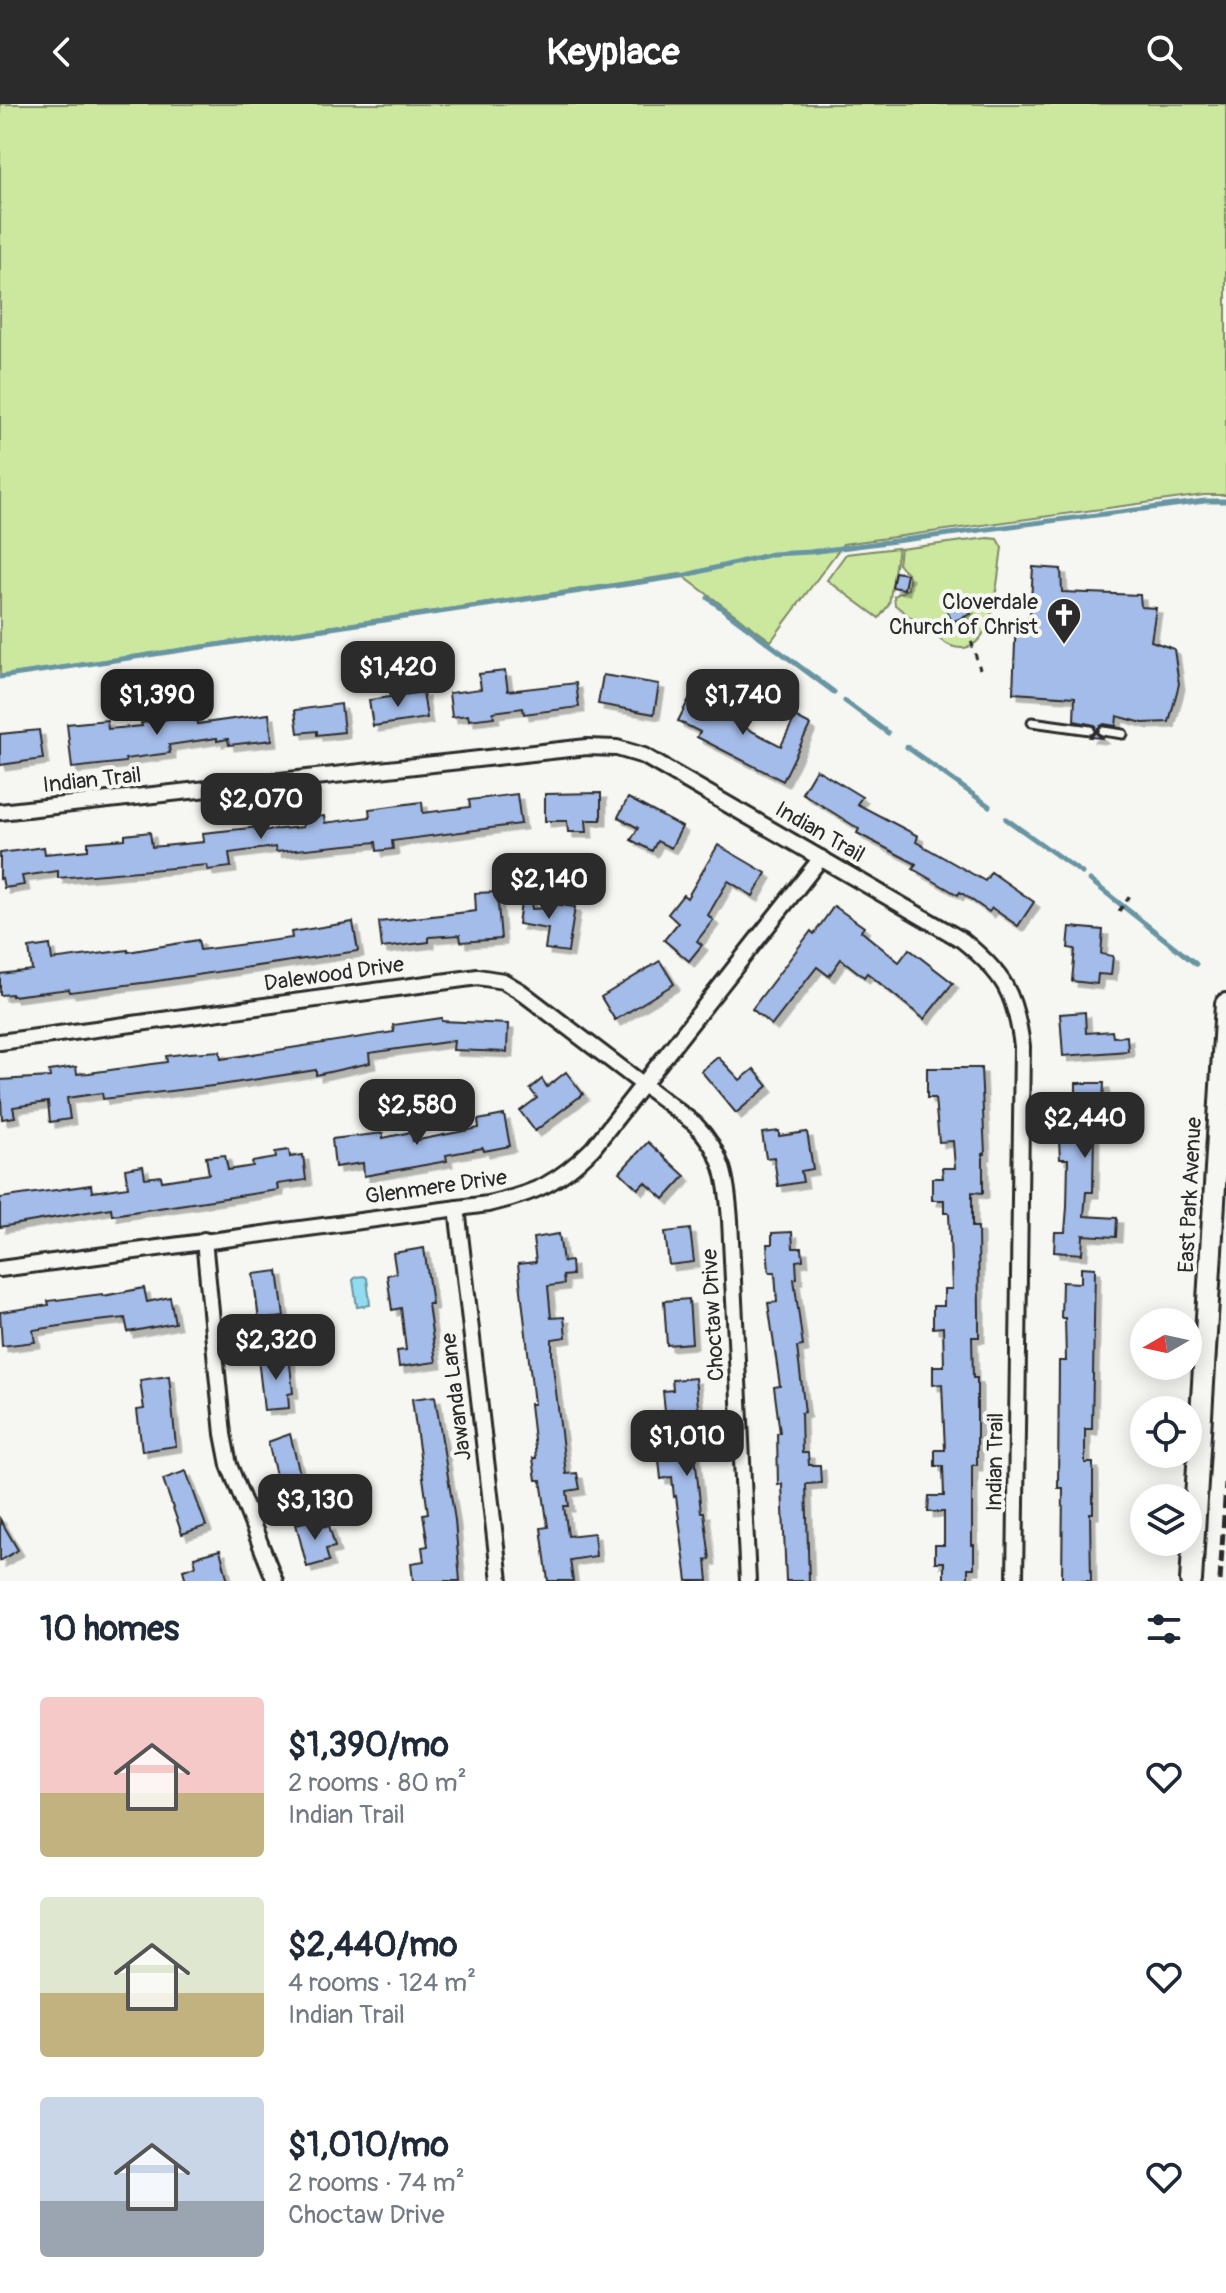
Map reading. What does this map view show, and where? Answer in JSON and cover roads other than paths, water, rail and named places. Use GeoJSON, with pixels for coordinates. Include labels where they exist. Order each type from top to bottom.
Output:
{"type":"FeatureCollection","features":[{"type":"Feature","properties":{"kind":"street","name":"Indian Trail"},"geometry":{"type":"LineString","coordinates":[[0,812],[602,747],[644,756],[962,940],[1000,975],[1012,998],[1022,1046],[1015,1581]]}},
{"type":"Feature","properties":{"kind":"street","name":"Glenmere Drive"},"geometry":{"type":"LineString","coordinates":[[0,1269],[457,1208],[520,1197],[549,1185],[573,1168],[593,1148],[821,858]]}},
{"type":"Feature","properties":{"kind":"street","name":"Dalewood Drive"},"geometry":{"type":"LineString","coordinates":[[0,1042],[490,977],[520,991],[642,1082]]}},
{"type":"Feature","properties":{"kind":"street","name":"East Park Avenue"},"geometry":{"type":"LineString","coordinates":[[1191,1581],[1226,1004]]}},
{"type":"Feature","properties":{"kind":"street","name":"Choctaw Drive"},"geometry":{"type":"LineString","coordinates":[[642,1082],[711,1140],[722,1163],[728,1191],[748,1581]]}},
{"type":"Feature","properties":{"kind":"street","name":"Jawanda Lane"},"geometry":{"type":"LineString","coordinates":[[457,1208],[500,1581]]}},
{"type":"Feature","properties":{"kind":"street"},"geometry":{"type":"LineString","coordinates":[[204,1240],[223,1434],[229,1465],[275,1581]]}},
{"type":"Feature","properties":{"kind":"lane"},"geometry":{"type":"LineString","coordinates":[[1032,722],[1090,730]]}},
{"type":"Feature","properties":{"kind":"lane"},"geometry":{"type":"LineString","coordinates":[[1103,731],[1123,734]]}},
{"type":"Feature","properties":{"kind":"water"},"geometry":{"type":"Polygon","coordinates":[[[364,1276],[367,1278],[370,1305],[357,1307],[353,1280],[364,1276]]]}},
{"type":"Feature","properties":{"kind":"waterway"},"geometry":{"type":"LineString","coordinates":[[0,677],[682,576],[772,554],[810,552],[1205,501],[1226,501]]}},
{"type":"Feature","properties":{"kind":"waterway"},"geometry":{"type":"LineString","coordinates":[[708,598],[834,692]]}},
{"type":"Feature","properties":{"kind":"waterway"},"geometry":{"type":"LineString","coordinates":[[845,701],[888,733]]}},
{"type":"Feature","properties":{"kind":"waterway"},"geometry":{"type":"LineString","coordinates":[[907,747],[989,806]]}},
{"type":"Feature","properties":{"kind":"waterway"},"geometry":{"type":"LineString","coordinates":[[1006,819],[1082,873]]}},
{"type":"Feature","properties":{"kind":"waterway"},"geometry":{"type":"LineString","coordinates":[[1090,880],[1196,964]]}},
{"type":"Feature","properties":{"kind":"railway"},"geometry":{"type":"LineString","coordinates":[[1220,1581],[1226,1483]]}},
{"type":"Feature","properties":{"kind":"place","name":"Cloverdale Church of Christ"},"geometry":{"type":"Point","coordinates":[1064,646]}}]}
